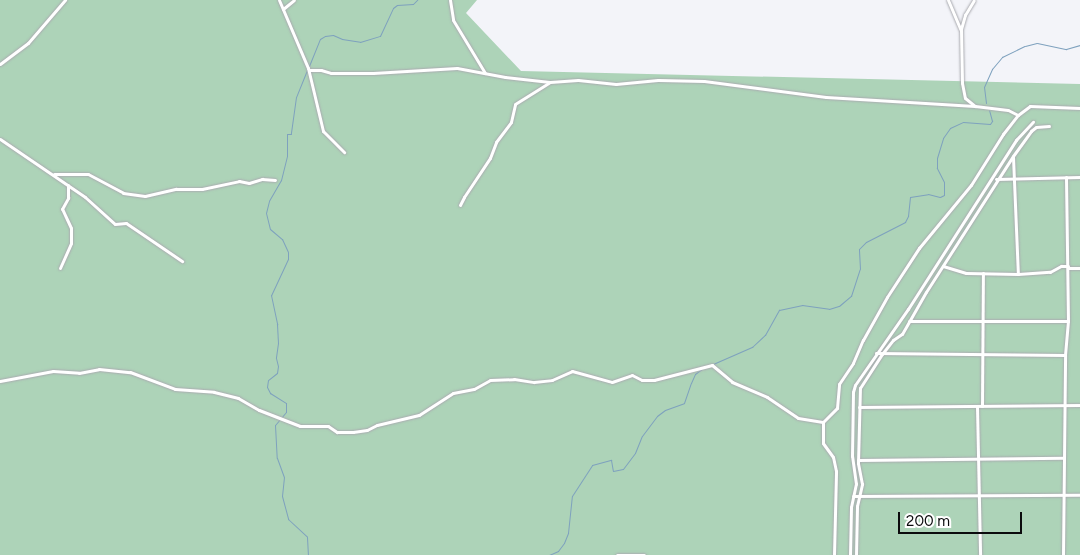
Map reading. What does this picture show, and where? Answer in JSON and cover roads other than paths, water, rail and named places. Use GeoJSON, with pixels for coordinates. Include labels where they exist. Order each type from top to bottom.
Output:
{"type":"FeatureCollection","features":[{"type":"Feature","properties":{"kind":"street"},"geometry":{"type":"LineString","coordinates":[[0,64],[28,43],[65,0]]}},
{"type":"Feature","properties":{"kind":"street"},"geometry":{"type":"LineString","coordinates":[[278,0],[309,70],[323,131],[344,152]]}},
{"type":"Feature","properties":{"kind":"street"},"geometry":{"type":"LineString","coordinates":[[283,10],[294,0]]}},
{"type":"Feature","properties":{"kind":"street"},"geometry":{"type":"LineString","coordinates":[[450,0],[453,20],[485,73]]}},
{"type":"Feature","properties":{"kind":"street"},"geometry":{"type":"LineString","coordinates":[[948,0],[961,30]]}},
{"type":"Feature","properties":{"kind":"street"},"geometry":{"type":"LineString","coordinates":[[974,0],[965,15],[961,30],[963,93],[975,106]]}},
{"type":"Feature","properties":{"kind":"street"},"geometry":{"type":"LineString","coordinates":[[309,70],[321,70],[332,73],[373,73],[457,68],[550,82],[578,80],[616,84],[658,80],[704,81],[826,97],[975,106],[1008,110],[1018,115]]}},
{"type":"Feature","properties":{"kind":"street"},"geometry":{"type":"LineString","coordinates":[[460,205],[467,191],[476,181],[490,158],[496,142],[510,122],[516,104],[550,82]]}},
{"type":"Feature","properties":{"kind":"street"},"geometry":{"type":"LineString","coordinates":[[834,555],[836,471],[833,456],[823,443],[823,422],[837,408],[840,384],[853,363],[863,340],[887,297],[919,248],[970,185],[1003,134],[1018,115],[1030,106],[1080,108]]}},
{"type":"Feature","properties":{"kind":"street"},"geometry":{"type":"LineString","coordinates":[[850,555],[853,496],[856,484],[852,456],[853,392],[876,353],[920,290],[1016,140],[1033,122]]}},
{"type":"Feature","properties":{"kind":"street"},"geometry":{"type":"LineString","coordinates":[[856,555],[858,496],[862,484],[858,460],[860,388],[882,354],[893,340],[902,334],[926,292],[1013,156],[1031,131],[1036,127],[1048,126]]}},
{"type":"Feature","properties":{"kind":"street"},"geometry":{"type":"LineString","coordinates":[[0,139],[54,174],[100,208],[115,224],[126,223],[182,261]]}},
{"type":"Feature","properties":{"kind":"street"},"geometry":{"type":"LineString","coordinates":[[1013,156],[1018,274]]}},
{"type":"Feature","properties":{"kind":"street"},"geometry":{"type":"LineString","coordinates":[[54,174],[88,174],[123,193],[145,196],[176,189],[202,189],[239,181],[275,180]]}},
{"type":"Feature","properties":{"kind":"street"},"geometry":{"type":"LineString","coordinates":[[1063,555],[1065,355],[1068,321],[1066,177]]}},
{"type":"Feature","properties":{"kind":"street"},"geometry":{"type":"LineString","coordinates":[[992,179],[1080,177]]}},
{"type":"Feature","properties":{"kind":"street"},"geometry":{"type":"LineString","coordinates":[[60,268],[71,243],[71,228],[62,209],[68,198],[68,185]]}},
{"type":"Feature","properties":{"kind":"street"},"geometry":{"type":"LineString","coordinates":[[943,266],[966,273],[1018,274],[1050,272],[1061,266],[1080,268]]}},
{"type":"Feature","properties":{"kind":"street"},"geometry":{"type":"LineString","coordinates":[[982,406],[983,272]]}},
{"type":"Feature","properties":{"kind":"street"},"geometry":{"type":"LineString","coordinates":[[920,290],[926,292]]}},
{"type":"Feature","properties":{"kind":"street"},"geometry":{"type":"LineString","coordinates":[[909,321],[1068,321]]}},
{"type":"Feature","properties":{"kind":"street"},"geometry":{"type":"LineString","coordinates":[[876,353],[1065,355]]}},
{"type":"Feature","properties":{"kind":"street"},"geometry":{"type":"LineString","coordinates":[[870,363],[874,366]]}},
{"type":"Feature","properties":{"kind":"street"},"geometry":{"type":"LineString","coordinates":[[0,381],[53,371],[78,374],[99,369],[130,372],[175,389],[214,392],[238,398],[258,410],[300,426],[328,426],[337,432],[353,432],[367,430],[377,425],[419,415],[453,393],[474,388],[490,380],[514,379],[534,382],[552,380],[572,371],[612,382],[632,375],[642,380],[654,380],[712,364],[732,382],[767,397],[798,418],[823,422]]}},
{"type":"Feature","properties":{"kind":"street"},"geometry":{"type":"LineString","coordinates":[[858,407],[1080,405]]}},
{"type":"Feature","properties":{"kind":"street"},"geometry":{"type":"LineString","coordinates":[[977,406],[980,555]]}},
{"type":"Feature","properties":{"kind":"street"},"geometry":{"type":"LineString","coordinates":[[858,460],[1064,458]]}},
{"type":"Feature","properties":{"kind":"street"},"geometry":{"type":"LineString","coordinates":[[853,496],[1080,495]]}},
{"type":"Feature","properties":{"kind":"street"},"geometry":{"type":"LineString","coordinates":[[617,555],[644,555]]}},
{"type":"Feature","properties":{"kind":"waterway"},"geometry":{"type":"LineString","coordinates":[[309,66],[320,39],[333,35],[342,39],[360,42],[380,36],[393,8],[397,5],[413,4],[417,0]]}},
{"type":"Feature","properties":{"kind":"waterway"},"geometry":{"type":"LineString","coordinates":[[986,103],[984,87],[992,69],[1002,57],[1025,46],[1037,43],[1066,49],[1080,45]]}},
{"type":"Feature","properties":{"kind":"waterway"},"geometry":{"type":"LineString","coordinates":[[307,70],[296,97],[291,134],[287,134],[287,156],[281,180],[269,201],[266,213],[270,229],[282,239],[288,252],[288,259],[271,295],[277,324],[278,343],[276,358],[278,366],[277,373],[268,380],[267,387],[270,393],[286,403],[286,412],[275,425],[277,458],[284,477],[282,496],[288,519],[307,537],[308,555]]}},
{"type":"Feature","properties":{"kind":"waterway"},"geometry":{"type":"LineString","coordinates":[[713,364],[752,347],[765,335],[779,310],[802,305],[829,309],[839,306],[851,296],[860,269],[859,249],[866,242],[905,222],[908,216],[910,197],[928,194],[940,197],[944,195],[944,182],[937,168],[937,158],[943,138],[950,128],[963,122],[990,124],[992,121],[989,110]]}},
{"type":"Feature","properties":{"kind":"waterway"},"geometry":{"type":"LineString","coordinates":[[549,555],[558,551],[564,543],[568,533],[572,496],[592,465],[611,460],[613,471],[623,469],[635,453],[642,436],[657,416],[665,410],[684,403],[695,374],[702,369]]}}]}
